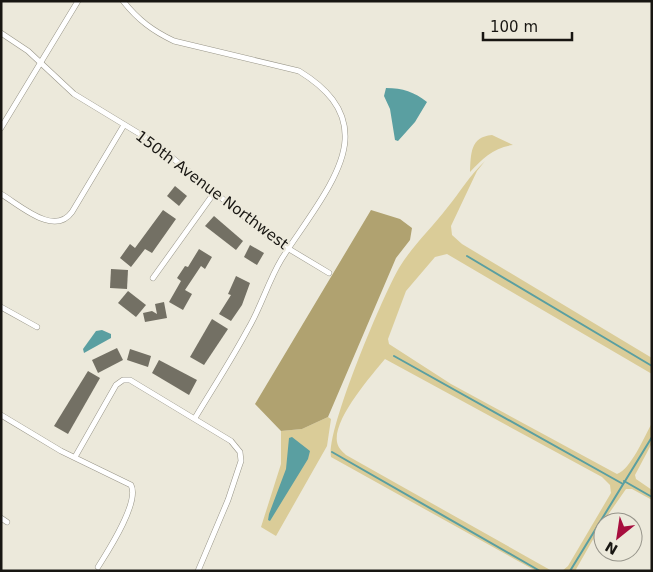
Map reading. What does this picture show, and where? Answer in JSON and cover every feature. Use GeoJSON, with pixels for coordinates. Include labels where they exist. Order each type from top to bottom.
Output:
{"type":"FeatureCollection","features":[{"type":"Feature","properties":{"kind":"street"},"geometry":{"type":"LineString","coordinates":[[1,128],[78,1]]}},
{"type":"Feature","properties":{"kind":"street"},"geometry":{"type":"LineString","coordinates":[[123,1],[138,19],[155,32],[174,41],[299,71],[317,82],[332,98],[345,123],[345,141],[337,171],[288,248],[268,284],[249,328],[195,418]]}},
{"type":"Feature","properties":{"kind":"street","name":"150th Avenue Northwest"},"geometry":{"type":"LineString","coordinates":[[1,33],[41,62],[74,94],[153,142],[270,237],[329,273]]}},
{"type":"Feature","properties":{"kind":"street"},"geometry":{"type":"LineString","coordinates":[[1,194],[43,219],[54,223],[64,221],[72,212],[124,125]]}},
{"type":"Feature","properties":{"kind":"street"},"geometry":{"type":"LineString","coordinates":[[153,278],[214,192]]}},
{"type":"Feature","properties":{"kind":"street"},"geometry":{"type":"LineString","coordinates":[[1,307],[36,327]]}},
{"type":"Feature","properties":{"kind":"street"},"geometry":{"type":"LineString","coordinates":[[75,458],[116,385],[123,380],[130,380],[231,440],[240,452],[241,461],[236,479],[198,571]]}},
{"type":"Feature","properties":{"kind":"street"},"geometry":{"type":"LineString","coordinates":[[1,414],[75,458],[131,485],[134,495],[113,542],[98,567]]}},
{"type":"Feature","properties":{"kind":"street"},"geometry":{"type":"LineString","coordinates":[[1,518],[7,522]]}},
{"type":"Feature","properties":{"kind":"shaded area"},"geometry":{"type":"Polygon","coordinates":[[[492,135],[513,145],[494,151],[470,172],[473,148],[479,139],[492,135]]]}},
{"type":"Feature","properties":{"kind":"shaded area"},"geometry":{"type":"Polygon","coordinates":[[[485,161],[477,171],[451,226],[452,235],[462,244],[652,358],[652,374],[447,254],[435,257],[406,291],[388,339],[389,344],[451,384],[617,474],[632,459],[652,423],[652,443],[635,475],[636,479],[652,490],[652,500],[632,489],[626,489],[610,512],[600,512],[611,493],[610,485],[602,477],[385,359],[354,398],[347,410],[337,433],[337,442],[340,449],[346,455],[552,571],[536,571],[331,457],[337,420],[346,392],[391,283],[410,252],[485,161]]]}},
{"type":"Feature","properties":{"kind":"shaded area"},"geometry":{"type":"Polygon","coordinates":[[[371,210],[400,219],[412,228],[410,240],[396,258],[328,417],[302,429],[281,431],[255,404],[371,210]]]}},
{"type":"Feature","properties":{"kind":"shaded area"},"geometry":{"type":"Polygon","coordinates":[[[328,417],[331,419],[327,446],[276,536],[261,527],[281,464],[281,431],[302,429],[328,417]]]}},
{"type":"Feature","properties":{"kind":"shaded area"},"geometry":{"type":"Polygon","coordinates":[[[593,524],[593,540],[575,571],[562,571],[568,566],[593,524]]]}},
{"type":"Feature","properties":{"kind":"water"},"geometry":{"type":"Polygon","coordinates":[[[386,88],[408,91],[427,102],[415,122],[398,141],[395,140],[390,109],[384,96],[386,88]]]}},
{"type":"Feature","properties":{"kind":"water"},"geometry":{"type":"Polygon","coordinates":[[[102,330],[111,334],[111,338],[84,353],[83,349],[96,331],[102,330]]]}},
{"type":"Feature","properties":{"kind":"water"},"geometry":{"type":"Polygon","coordinates":[[[292,437],[310,451],[308,459],[270,521],[268,520],[269,514],[286,469],[289,438],[292,437]]]}},
{"type":"Feature","properties":{"kind":"building"},"geometry":{"type":"Polygon","coordinates":[[[175,186],[187,196],[179,206],[167,196],[175,186]]]}},
{"type":"Feature","properties":{"kind":"building"},"geometry":{"type":"Polygon","coordinates":[[[163,210],[176,219],[152,253],[145,249],[131,267],[120,258],[130,244],[135,248],[163,210]]]}},
{"type":"Feature","properties":{"kind":"building"},"geometry":{"type":"Polygon","coordinates":[[[214,216],[243,241],[236,250],[205,226],[214,216]]]}},
{"type":"Feature","properties":{"kind":"building"},"geometry":{"type":"Polygon","coordinates":[[[250,245],[264,253],[257,265],[244,257],[250,245]]]}},
{"type":"Feature","properties":{"kind":"building"},"geometry":{"type":"Polygon","coordinates":[[[199,249],[212,257],[205,269],[201,266],[185,290],[192,294],[183,310],[169,302],[181,281],[177,278],[185,266],[188,267],[199,249]]]}},
{"type":"Feature","properties":{"kind":"building"},"geometry":{"type":"Polygon","coordinates":[[[111,269],[128,270],[127,289],[110,288],[111,269]]]}},
{"type":"Feature","properties":{"kind":"building"},"geometry":{"type":"Polygon","coordinates":[[[236,276],[250,283],[242,305],[231,321],[219,314],[231,295],[228,294],[236,276]]]}},
{"type":"Feature","properties":{"kind":"building"},"geometry":{"type":"Polygon","coordinates":[[[128,291],[146,305],[136,317],[118,303],[128,291]]]}},
{"type":"Feature","properties":{"kind":"building"},"geometry":{"type":"Polygon","coordinates":[[[164,302],[167,318],[145,322],[143,313],[152,311],[157,314],[155,304],[164,302]]]}},
{"type":"Feature","properties":{"kind":"building"},"geometry":{"type":"Polygon","coordinates":[[[212,319],[228,329],[204,365],[190,357],[212,319]]]}},
{"type":"Feature","properties":{"kind":"building"},"geometry":{"type":"Polygon","coordinates":[[[117,348],[123,360],[98,373],[92,360],[117,348]]]}},
{"type":"Feature","properties":{"kind":"building"},"geometry":{"type":"Polygon","coordinates":[[[130,349],[151,356],[148,367],[127,360],[130,349]]]}},
{"type":"Feature","properties":{"kind":"building"},"geometry":{"type":"Polygon","coordinates":[[[159,360],[197,380],[189,395],[152,373],[159,360]]]}},
{"type":"Feature","properties":{"kind":"building"},"geometry":{"type":"Polygon","coordinates":[[[88,371],[100,378],[68,434],[54,426],[88,371]]]}},
{"type":"Feature","properties":{"kind":"waterway"},"geometry":{"type":"LineString","coordinates":[[467,256],[652,366]]}},
{"type":"Feature","properties":{"kind":"waterway"},"geometry":{"type":"LineString","coordinates":[[394,356],[623,484]]}},
{"type":"Feature","properties":{"kind":"waterway"},"geometry":{"type":"LineString","coordinates":[[570,571],[652,437]]}},
{"type":"Feature","properties":{"kind":"waterway"},"geometry":{"type":"LineString","coordinates":[[332,452],[540,571]]}},
{"type":"Feature","properties":{"kind":"waterway"},"geometry":{"type":"LineString","coordinates":[[624,481],[652,497]]}}]}
